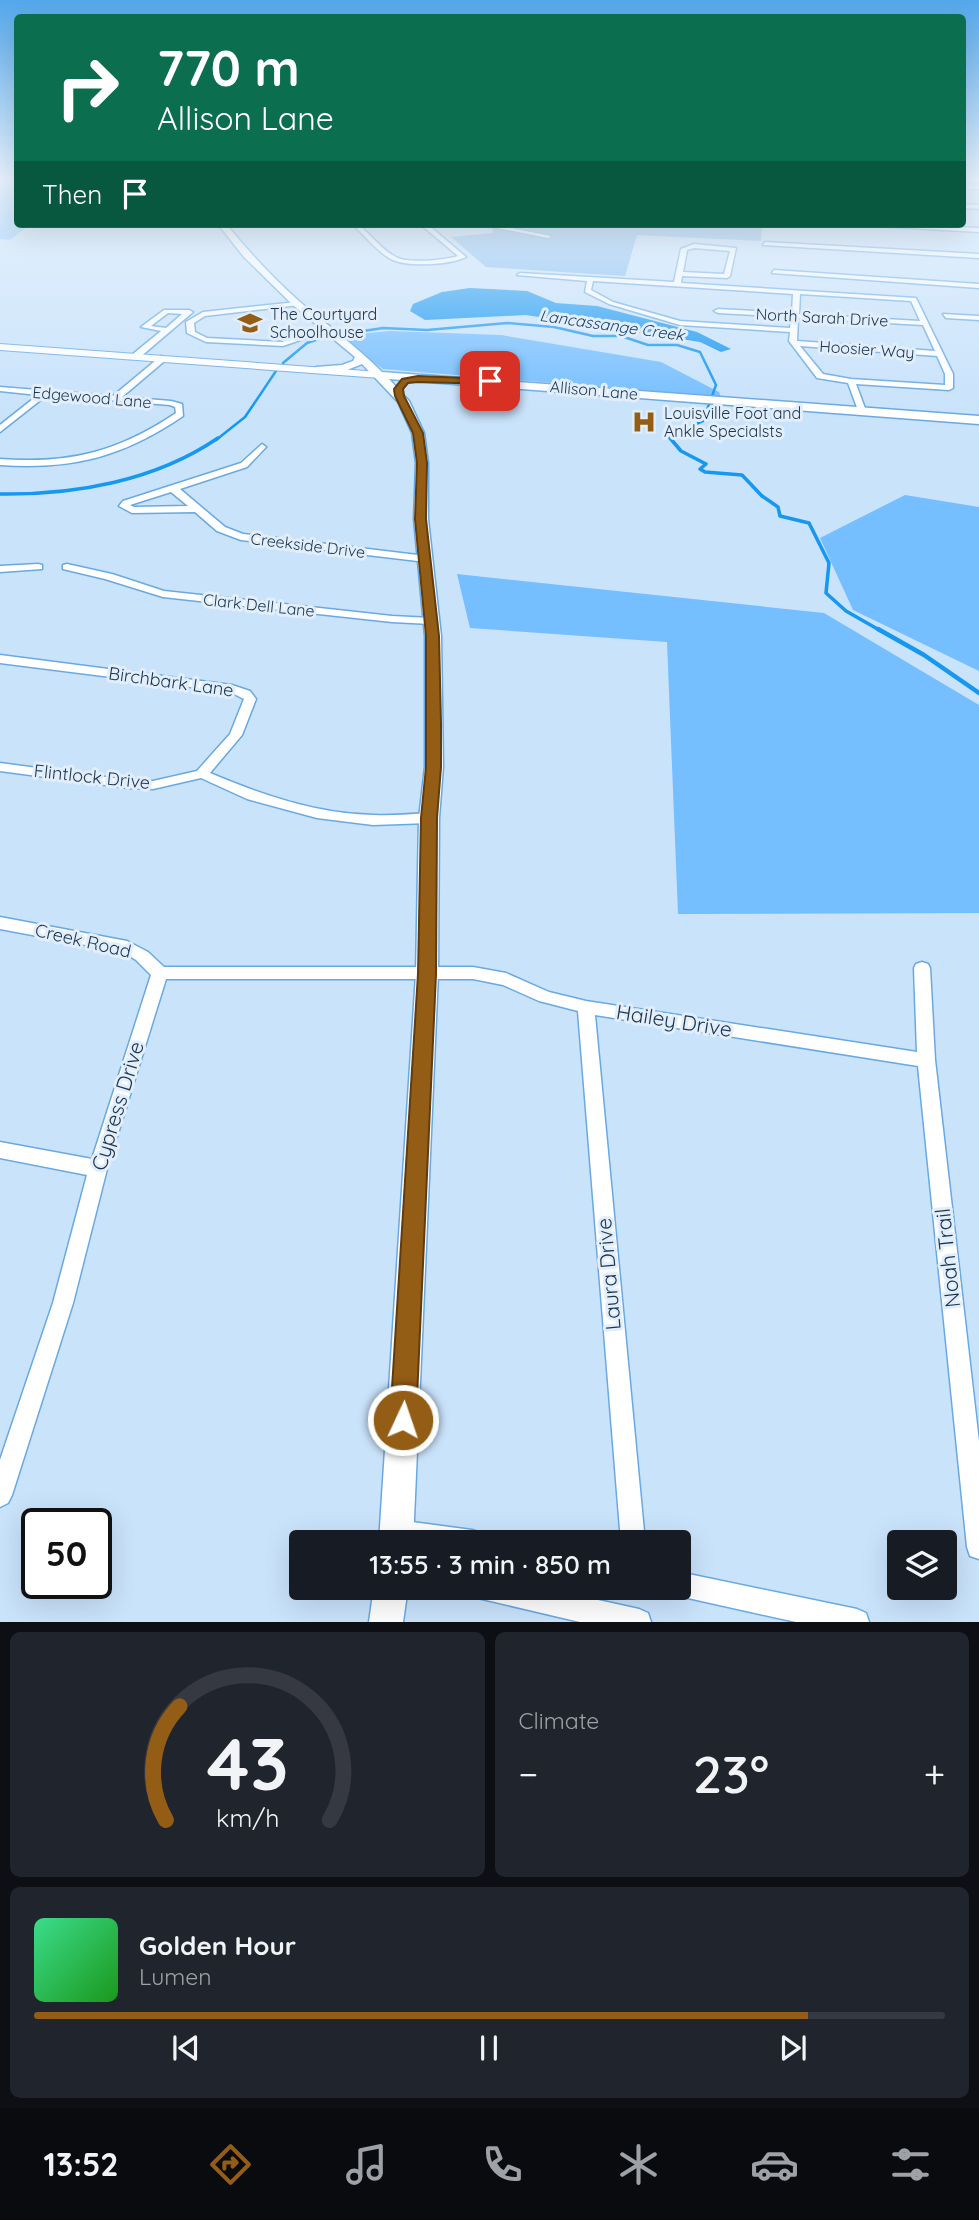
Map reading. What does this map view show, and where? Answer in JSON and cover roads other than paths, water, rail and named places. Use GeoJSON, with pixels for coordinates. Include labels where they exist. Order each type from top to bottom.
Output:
{"type":"FeatureCollection","features":[{"type":"Feature","properties":{"kind":"main road"},"geometry":{"type":"LineString","coordinates":[[248,256],[298,304],[360,356],[399,396],[418,433],[422,463],[421,519],[431,621],[433,767],[429,818],[427,974],[397,1530]]}},
{"type":"Feature","properties":{"kind":"main road"},"geometry":{"type":"LineString","coordinates":[[320,369],[347,368],[356,365],[361,359],[360,356]]}},
{"type":"Feature","properties":{"kind":"main road","name":"Allison Lane"},"geometry":{"type":"LineString","coordinates":[[380,375],[979,420]]}},
{"type":"Feature","properties":{"kind":"main road"},"geometry":{"type":"LineString","coordinates":[[399,396],[399,389],[405,381],[429,378]]}},
{"type":"Feature","properties":{"kind":"main road"},"geometry":{"type":"LineString","coordinates":[[386,1622],[389,1600]]}},
{"type":"Feature","properties":{"kind":"street"},"geometry":{"type":"LineString","coordinates":[[391,256],[395,259],[447,262],[461,256]]}},
{"type":"Feature","properties":{"kind":"street"},"geometry":{"type":"LineString","coordinates":[[677,284],[682,256]]}},
{"type":"Feature","properties":{"kind":"street"},"geometry":{"type":"LineString","coordinates":[[679,274],[727,276],[732,256]]}},
{"type":"Feature","properties":{"kind":"street"},"geometry":{"type":"LineString","coordinates":[[774,272],[976,285],[979,294]]}},
{"type":"Feature","properties":{"kind":"street"},"geometry":{"type":"LineString","coordinates":[[520,275],[914,299],[949,374],[950,388],[851,381],[820,376],[795,343],[797,292]]}},
{"type":"Feature","properties":{"kind":"street"},"geometry":{"type":"LineString","coordinates":[[591,279],[587,291],[590,294],[623,307],[680,323],[794,330]]}},
{"type":"Feature","properties":{"kind":"street"},"geometry":{"type":"LineString","coordinates":[[298,304],[203,314],[190,322],[191,333],[206,340],[283,344],[326,327]]}},
{"type":"Feature","properties":{"kind":"street"},"geometry":{"type":"LineString","coordinates":[[135,356],[189,312],[166,311],[145,327],[166,330]]}},
{"type":"Feature","properties":{"kind":"street","name":"North Sarah Drive"},"geometry":{"type":"LineString","coordinates":[[718,311],[925,323]]}},
{"type":"Feature","properties":{"kind":"street"},"geometry":{"type":"LineString","coordinates":[[946,316],[979,318]]}},
{"type":"Feature","properties":{"kind":"street","name":"Hoosier Way"},"geometry":{"type":"LineString","coordinates":[[795,343],[940,354]]}},
{"type":"Feature","properties":{"kind":"street","name":"Allison Lane"},"geometry":{"type":"LineString","coordinates":[[0,347],[380,375]]}},
{"type":"Feature","properties":{"kind":"street"},"geometry":{"type":"LineString","coordinates":[[115,398],[164,358]]}},
{"type":"Feature","properties":{"kind":"street"},"geometry":{"type":"LineString","coordinates":[[851,381],[862,411]]}},
{"type":"Feature","properties":{"kind":"street","name":"Edgewood Lane"},"geometry":{"type":"LineString","coordinates":[[0,389],[171,403],[179,406],[180,414],[106,455],[46,466],[0,462]]}},
{"type":"Feature","properties":{"kind":"street"},"geometry":{"type":"LineString","coordinates":[[0,429],[46,392]]}},
{"type":"Feature","properties":{"kind":"street"},"geometry":{"type":"LineString","coordinates":[[198,509],[132,510],[124,506],[126,503],[244,465],[262,447]]}},
{"type":"Feature","properties":{"kind":"street","name":"Creekside Drive"},"geometry":{"type":"LineString","coordinates":[[174,489],[221,529],[241,537],[426,559]]}},
{"type":"Feature","properties":{"kind":"street"},"geometry":{"type":"LineString","coordinates":[[0,569],[38,567]]}},
{"type":"Feature","properties":{"kind":"street","name":"Clark Dell Lane"},"geometry":{"type":"LineString","coordinates":[[67,567],[91,571],[163,594],[431,621]]}},
{"type":"Feature","properties":{"kind":"street","name":"Birchbark Lane"},"geometry":{"type":"LineString","coordinates":[[0,659],[232,689],[246,694],[250,699],[236,735],[202,774]]}},
{"type":"Feature","properties":{"kind":"street","name":"Flintlock Drive"},"geometry":{"type":"LineString","coordinates":[[0,767],[153,785],[202,774]]}},
{"type":"Feature","properties":{"kind":"street"},"geometry":{"type":"LineString","coordinates":[[202,774],[252,796],[317,813],[373,820],[429,818]]}},
{"type":"Feature","properties":{"kind":"street","name":"Creek Road"},"geometry":{"type":"LineString","coordinates":[[0,923],[127,947],[142,956],[159,973]]}},
{"type":"Feature","properties":{"kind":"street","name":"Noah Trail"},"geometry":{"type":"LineString","coordinates":[[922,968],[926,1060],[979,1546]]}},
{"type":"Feature","properties":{"kind":"street"},"geometry":{"type":"LineString","coordinates":[[159,973],[427,974]]}},
{"type":"Feature","properties":{"kind":"street","name":"Cypress Drive"},"geometry":{"type":"LineString","coordinates":[[1,1491],[63,1303],[98,1169],[159,973]]}},
{"type":"Feature","properties":{"kind":"street","name":"Hailey Drive"},"geometry":{"type":"LineString","coordinates":[[427,974],[473,973],[506,979],[545,997],[586,1007],[926,1060]]}},
{"type":"Feature","properties":{"kind":"street","name":"Laura Drive"},"geometry":{"type":"LineString","coordinates":[[586,1007],[632,1530]]}},
{"type":"Feature","properties":{"kind":"street"},"geometry":{"type":"LineString","coordinates":[[0,1150],[98,1169]]}},
{"type":"Feature","properties":{"kind":"street"},"geometry":{"type":"LineString","coordinates":[[691,1587],[857,1622]]}},
{"type":"Feature","properties":{"kind":"street"},"geometry":{"type":"LineString","coordinates":[[540,1600],[639,1622]]}},
{"type":"Feature","properties":{"kind":"water"},"geometry":{"type":"Polygon","coordinates":[[[470,288],[527,291],[556,303],[597,306],[697,332],[731,349],[721,352],[700,342],[526,315],[425,320],[410,311],[413,304],[442,292],[470,288]]]}},
{"type":"Feature","properties":{"kind":"waterway","name":"Lancassange Creek"},"geometry":{"type":"LineString","coordinates":[[344,334],[383,328],[427,330],[507,323],[554,327],[593,336],[621,336],[648,345],[677,345],[700,352],[716,385],[703,421],[673,434],[672,440]]}},
{"type":"Feature","properties":{"kind":"waterway","name":"Lancassange Creek"},"geometry":{"type":"LineString","coordinates":[[283,363],[307,343],[325,337]]}},
{"type":"Feature","properties":{"kind":"waterway","name":"Lancassange Creek"},"geometry":{"type":"LineString","coordinates":[[216,440],[245,417],[276,371]]}},
{"type":"Feature","properties":{"kind":"waterway","name":"Lancassange Creek"},"geometry":{"type":"LineString","coordinates":[[0,494],[57,492],[114,482],[168,465],[218,438]]}},
{"type":"Feature","properties":{"kind":"waterway","name":"Lancassange Creek"},"geometry":{"type":"LineString","coordinates":[[670,438],[681,451],[706,464],[700,469],[705,472],[742,475],[762,496],[778,507],[780,516],[809,523],[829,563],[826,593],[846,611],[881,631]]}},
{"type":"Feature","properties":{"kind":"waterway","name":"Lancassange Creek"},"geometry":{"type":"LineString","coordinates":[[878,629],[924,655],[979,693]]}},
{"type":"Feature","properties":{"kind":"place","name":"The Courtyard Schoolhouse"},"geometry":{"type":"Point","coordinates":[250,323]}},
{"type":"Feature","properties":{"kind":"place","name":"Louisville Foot and Ankle Specialsts"},"geometry":{"type":"Point","coordinates":[644,422]}}]}
